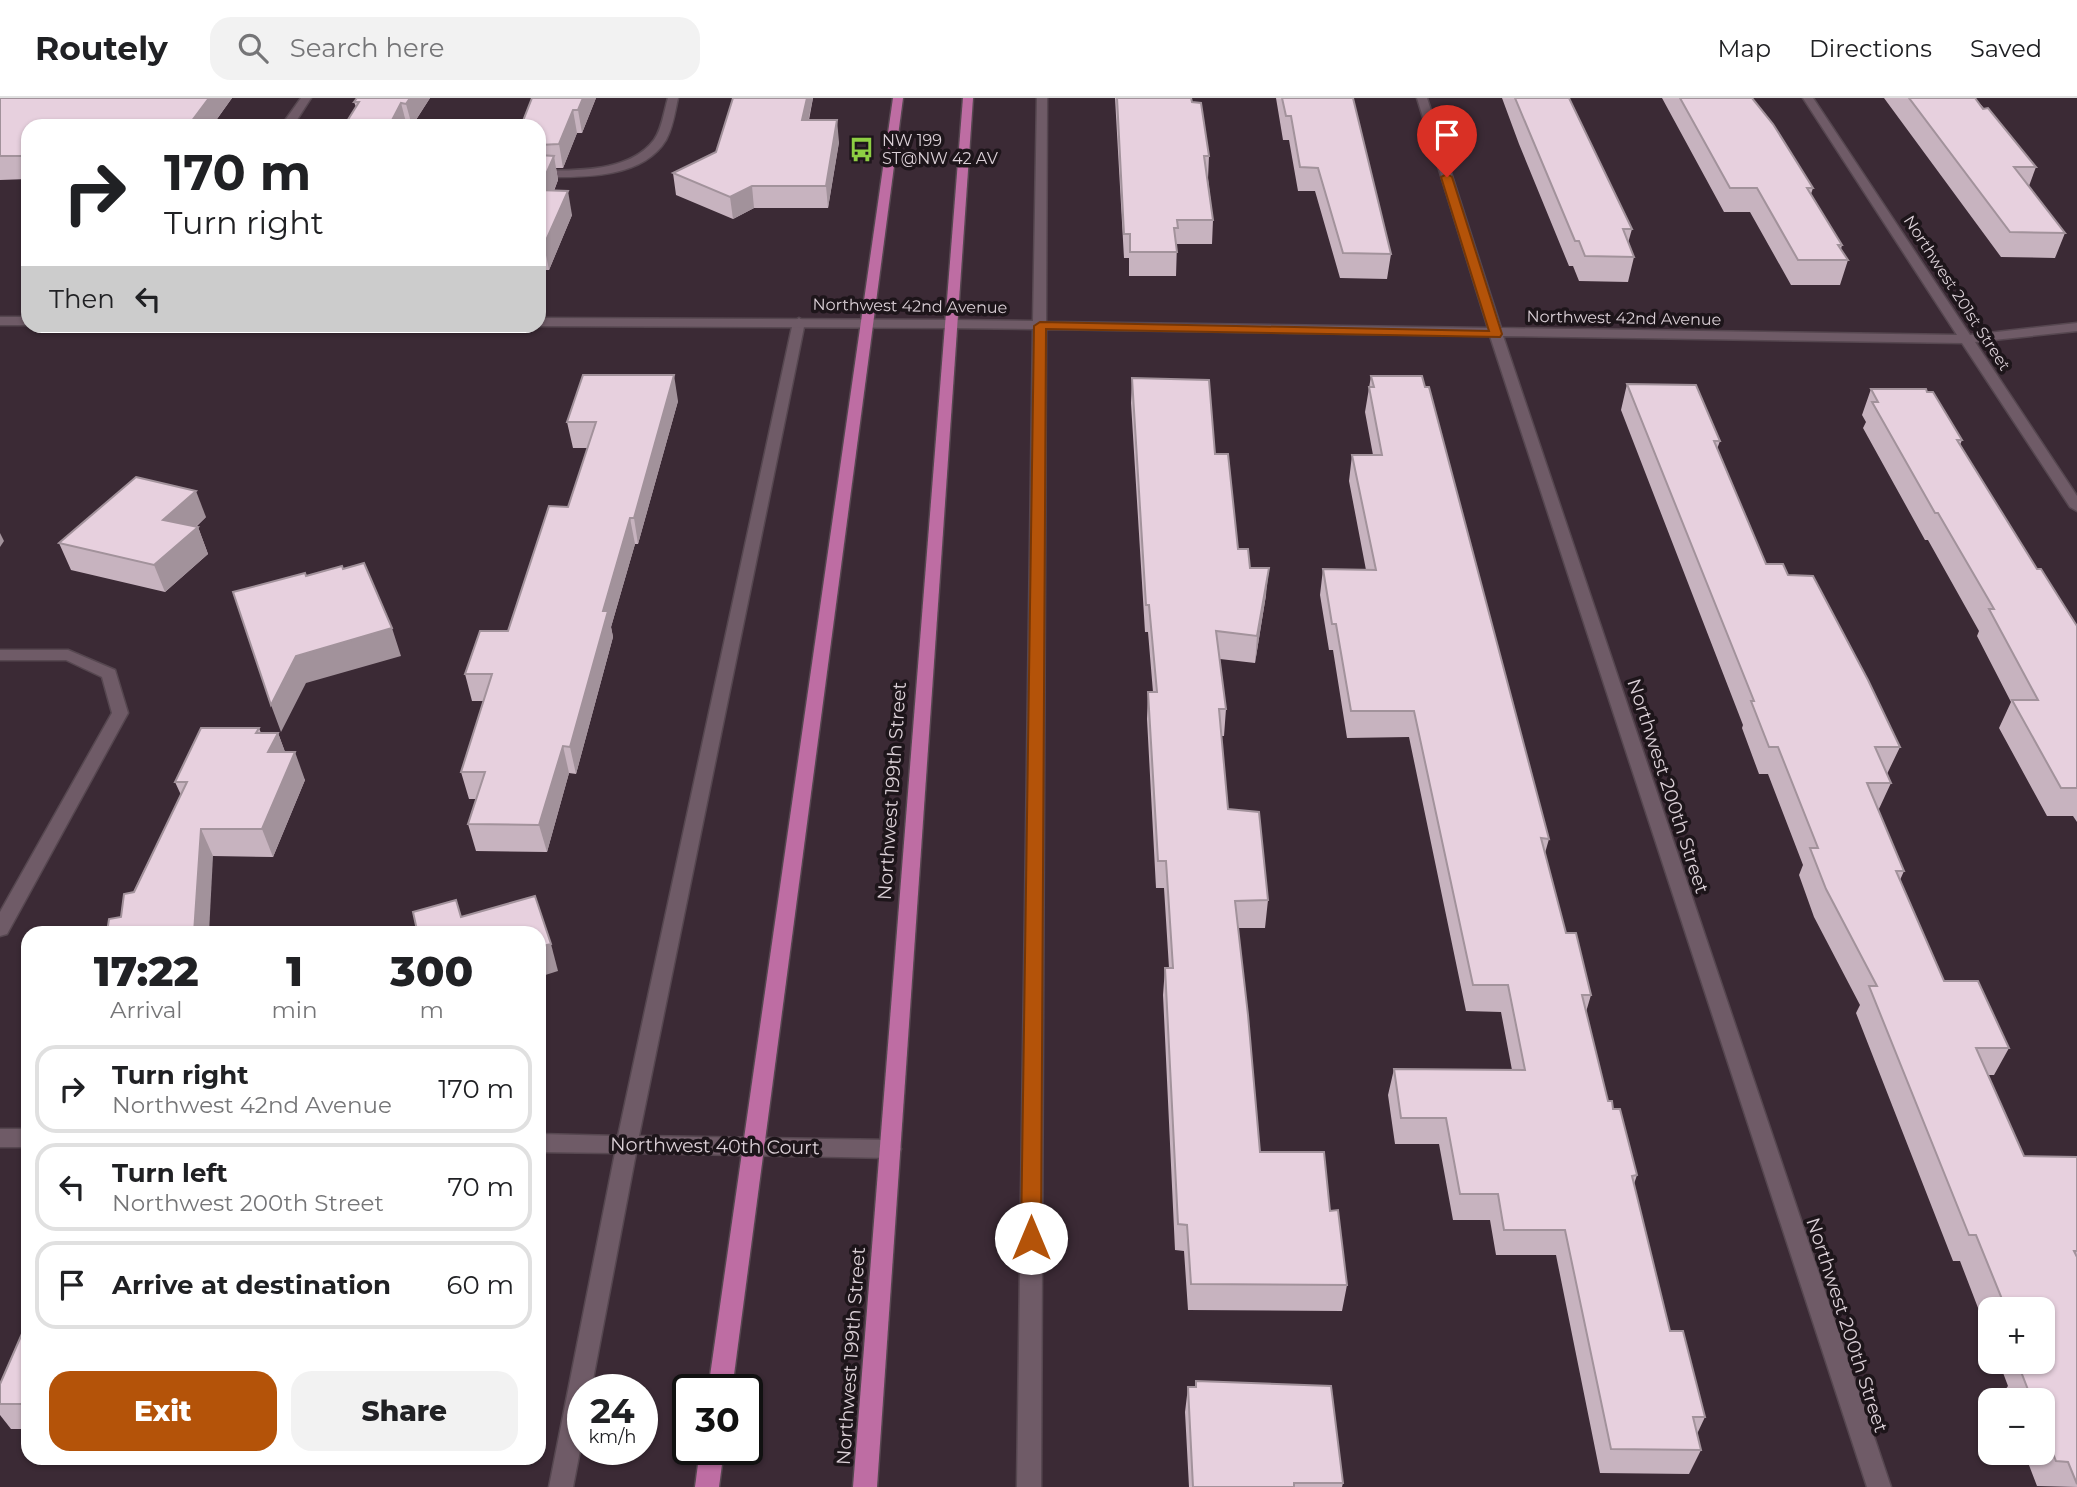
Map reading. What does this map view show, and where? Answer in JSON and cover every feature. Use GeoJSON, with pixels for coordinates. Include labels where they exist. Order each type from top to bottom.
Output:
{"type":"FeatureCollection","features":[{"type":"Feature","properties":{"kind":"main road"},"geometry":{"type":"LineString","coordinates":[[722,1374],[898,98]]}},
{"type":"Feature","properties":{"kind":"main road","name":"Northwest 199th Street"},"geometry":{"type":"LineString","coordinates":[[865,1487],[968,98]]}},
{"type":"Feature","properties":{"kind":"main road"},"geometry":{"type":"LineString","coordinates":[[707,1487],[710,1465]]}},
{"type":"Feature","properties":{"kind":"street"},"geometry":{"type":"LineString","coordinates":[[292,119],[306,98]]}},
{"type":"Feature","properties":{"kind":"street"},"geometry":{"type":"LineString","coordinates":[[546,174],[585,174],[627,165],[658,144],[673,98]]}},
{"type":"Feature","properties":{"kind":"street"},"geometry":{"type":"LineString","coordinates":[[1029,1487],[1042,98]]}},
{"type":"Feature","properties":{"kind":"street","name":"Northwest 200th Street"},"geometry":{"type":"LineString","coordinates":[[1422,98],[1496,334],[1879,1487]]}},
{"type":"Feature","properties":{"kind":"street","name":"Northwest 201st Street"},"geometry":{"type":"LineString","coordinates":[[1808,98],[2077,507]]}},
{"type":"Feature","properties":{"kind":"street"},"geometry":{"type":"LineString","coordinates":[[0,321],[21,321]]}},
{"type":"Feature","properties":{"kind":"street","name":"Northwest 42nd Avenue"},"geometry":{"type":"LineString","coordinates":[[546,322],[799,322],[1966,339],[2077,327]]}},
{"type":"Feature","properties":{"kind":"street"},"geometry":{"type":"LineString","coordinates":[[561,1487],[627,1144],[799,322]]}},
{"type":"Feature","properties":{"kind":"street"},"geometry":{"type":"LineString","coordinates":[[0,655],[68,655],[109,674],[120,713],[0,929]]}},
{"type":"Feature","properties":{"kind":"street"},"geometry":{"type":"LineString","coordinates":[[0,1138],[21,1138]]}},
{"type":"Feature","properties":{"kind":"street","name":"Northwest 40th Court"},"geometry":{"type":"LineString","coordinates":[[546,1143],[891,1149]]}},
{"type":"Feature","properties":{"kind":"building"},"geometry":{"type":"Polygon","coordinates":[[[0,98],[209,98],[193,119],[21,119],[21,156],[0,156],[0,98]]]}},
{"type":"Feature","properties":{"kind":"building"},"geometry":{"type":"Polygon","coordinates":[[[357,98],[410,98],[406,104],[401,103],[393,119],[348,119],[359,102],[354,102],[357,98]]]}},
{"type":"Feature","properties":{"kind":"building"},"geometry":{"type":"Polygon","coordinates":[[[532,98],[583,98],[578,110],[573,110],[559,144],[546,145],[546,119],[524,119],[532,98]]]}},
{"type":"Feature","properties":{"kind":"building"},"geometry":{"type":"Polygon","coordinates":[[[733,98],[807,98],[802,120],[837,120],[826,186],[752,186],[730,197],[673,173],[716,152],[733,98]]]}},
{"type":"Feature","properties":{"kind":"building"},"geometry":{"type":"Polygon","coordinates":[[[1117,98],[1191,98],[1192,102],[1201,103],[1209,156],[1204,156],[1213,220],[1177,220],[1178,228],[1174,228],[1177,252],[1130,252],[1130,234],[1124,234],[1117,98]]]}},
{"type":"Feature","properties":{"kind":"building"},"geometry":{"type":"Polygon","coordinates":[[[1282,98],[1353,98],[1391,254],[1343,253],[1318,168],[1300,167],[1291,116],[1286,116],[1282,98]]]}},
{"type":"Feature","properties":{"kind":"building"},"geometry":{"type":"Polygon","coordinates":[[[1515,98],[1569,98],[1632,229],[1623,229],[1634,257],[1585,256],[1579,241],[1575,241],[1515,98]]]}},
{"type":"Feature","properties":{"kind":"building"},"geometry":{"type":"Polygon","coordinates":[[[1680,98],[1752,98],[1773,124],[1813,188],[1807,188],[1842,245],[1838,245],[1848,260],[1798,260],[1757,188],[1730,188],[1680,98]]]}},
{"type":"Feature","properties":{"kind":"building"},"geometry":{"type":"Polygon","coordinates":[[[1909,98],[1975,98],[1983,109],[1988,108],[2036,167],[2014,167],[2065,233],[2010,232],[1909,98]]]}},
{"type":"Feature","properties":{"kind":"building"},"geometry":{"type":"Polygon","coordinates":[[[546,155],[554,156],[546,174],[546,155]]]}},
{"type":"Feature","properties":{"kind":"building"},"geometry":{"type":"Polygon","coordinates":[[[546,190],[568,191],[546,240],[546,190]]]}},
{"type":"Feature","properties":{"kind":"building"},"geometry":{"type":"Polygon","coordinates":[[[583,375],[674,375],[634,518],[630,518],[603,611],[608,611],[570,747],[563,746],[539,825],[468,824],[485,772],[461,772],[492,674],[465,674],[480,631],[508,631],[549,506],[568,507],[596,422],[567,422],[583,375]]]}},
{"type":"Feature","properties":{"kind":"building"},"geometry":{"type":"Polygon","coordinates":[[[1371,376],[1422,376],[1425,387],[1429,387],[1549,839],[1541,838],[1566,933],[1576,933],[1591,995],[1582,995],[1608,1101],[1612,1101],[1613,1109],[1620,1109],[1637,1175],[1632,1176],[1670,1331],[1683,1331],[1705,1417],[1693,1417],[1701,1450],[1611,1449],[1565,1230],[1504,1230],[1498,1194],[1460,1194],[1446,1118],[1401,1118],[1394,1069],[1525,1070],[1508,985],[1473,985],[1414,711],[1351,711],[1336,624],[1332,624],[1323,569],[1376,570],[1352,455],[1382,455],[1369,387],[1374,387],[1371,376]]]}},
{"type":"Feature","properties":{"kind":"building"},"geometry":{"type":"Polygon","coordinates":[[[1132,378],[1209,380],[1215,454],[1228,454],[1238,549],[1248,549],[1250,568],[1269,568],[1257,636],[1216,631],[1226,709],[1219,709],[1228,809],[1259,812],[1268,900],[1235,901],[1260,1152],[1324,1152],[1330,1211],[1338,1210],[1347,1285],[1191,1284],[1187,1225],[1178,1224],[1165,968],[1173,968],[1166,861],[1158,861],[1148,692],[1157,692],[1149,605],[1146,605],[1132,378]]]}},
{"type":"Feature","properties":{"kind":"building"},"geometry":{"type":"Polygon","coordinates":[[[1627,384],[1696,385],[1720,441],[1714,441],[1766,564],[1783,564],[1788,575],[1813,576],[1900,747],[1875,747],[1891,783],[1867,783],[1904,871],[1896,871],[1944,981],[1978,981],[2009,1048],[1976,1048],[2024,1156],[2077,1157],[2077,1251],[2074,1251],[2077,1257],[2077,1484],[2068,1462],[2056,1461],[2055,1458],[2055,1388],[2027,1388],[2022,1374],[2055,1374],[2055,1297],[2001,1297],[1976,1235],[1969,1235],[1869,986],[1877,986],[1826,889],[1810,848],[1818,848],[1778,747],[1769,747],[1751,701],[1754,701],[1627,384]]]}},
{"type":"Feature","properties":{"kind":"building"},"geometry":{"type":"Polygon","coordinates":[[[1871,389],[1926,389],[1927,392],[1933,392],[1962,440],[1957,440],[2037,569],[2041,569],[2077,626],[2077,788],[2061,788],[2012,700],[2038,700],[1989,609],[1994,609],[1872,402],[1878,402],[1871,389]]]}},
{"type":"Feature","properties":{"kind":"building"},"geometry":{"type":"Polygon","coordinates":[[[136,477],[196,491],[163,520],[198,527],[154,565],[59,543],[136,477]]]}},
{"type":"Feature","properties":{"kind":"building"},"geometry":{"type":"Polygon","coordinates":[[[364,563],[392,628],[296,656],[271,705],[233,592],[305,573],[306,576],[364,563]]]}},
{"type":"Feature","properties":{"kind":"building"},"geometry":{"type":"Polygon","coordinates":[[[201,728],[259,728],[256,733],[278,733],[268,752],[295,752],[262,829],[201,829],[194,926],[108,926],[109,919],[121,917],[124,894],[134,892],[187,782],[175,782],[201,728]]]}},
{"type":"Feature","properties":{"kind":"building"},"geometry":{"type":"Polygon","coordinates":[[[535,896],[545,926],[416,926],[413,912],[456,900],[461,917],[535,896]]]}},
{"type":"Feature","properties":{"kind":"building"},"geometry":{"type":"Polygon","coordinates":[[[546,929],[551,944],[546,945],[546,929]]]}},
{"type":"Feature","properties":{"kind":"building"},"geometry":{"type":"Polygon","coordinates":[[[21,1336],[21,1404],[0,1404],[0,1384],[21,1336]]]}},
{"type":"Feature","properties":{"kind":"building"},"geometry":{"type":"Polygon","coordinates":[[[1196,1381],[1331,1386],[1343,1483],[1294,1483],[1294,1487],[1193,1487],[1188,1387],[1196,1387],[1196,1381]]]}},
{"type":"Feature","properties":{"kind":"place","name":"NW 199 ST@NW 42 AV"},"geometry":{"type":"Point","coordinates":[862,149]}},
{"type":"Feature","properties":{"kind":"route"},"geometry":{"type":"LineString","coordinates":[[1031,1238],[1040,326],[1496,334],[1447,177]]}}]}
